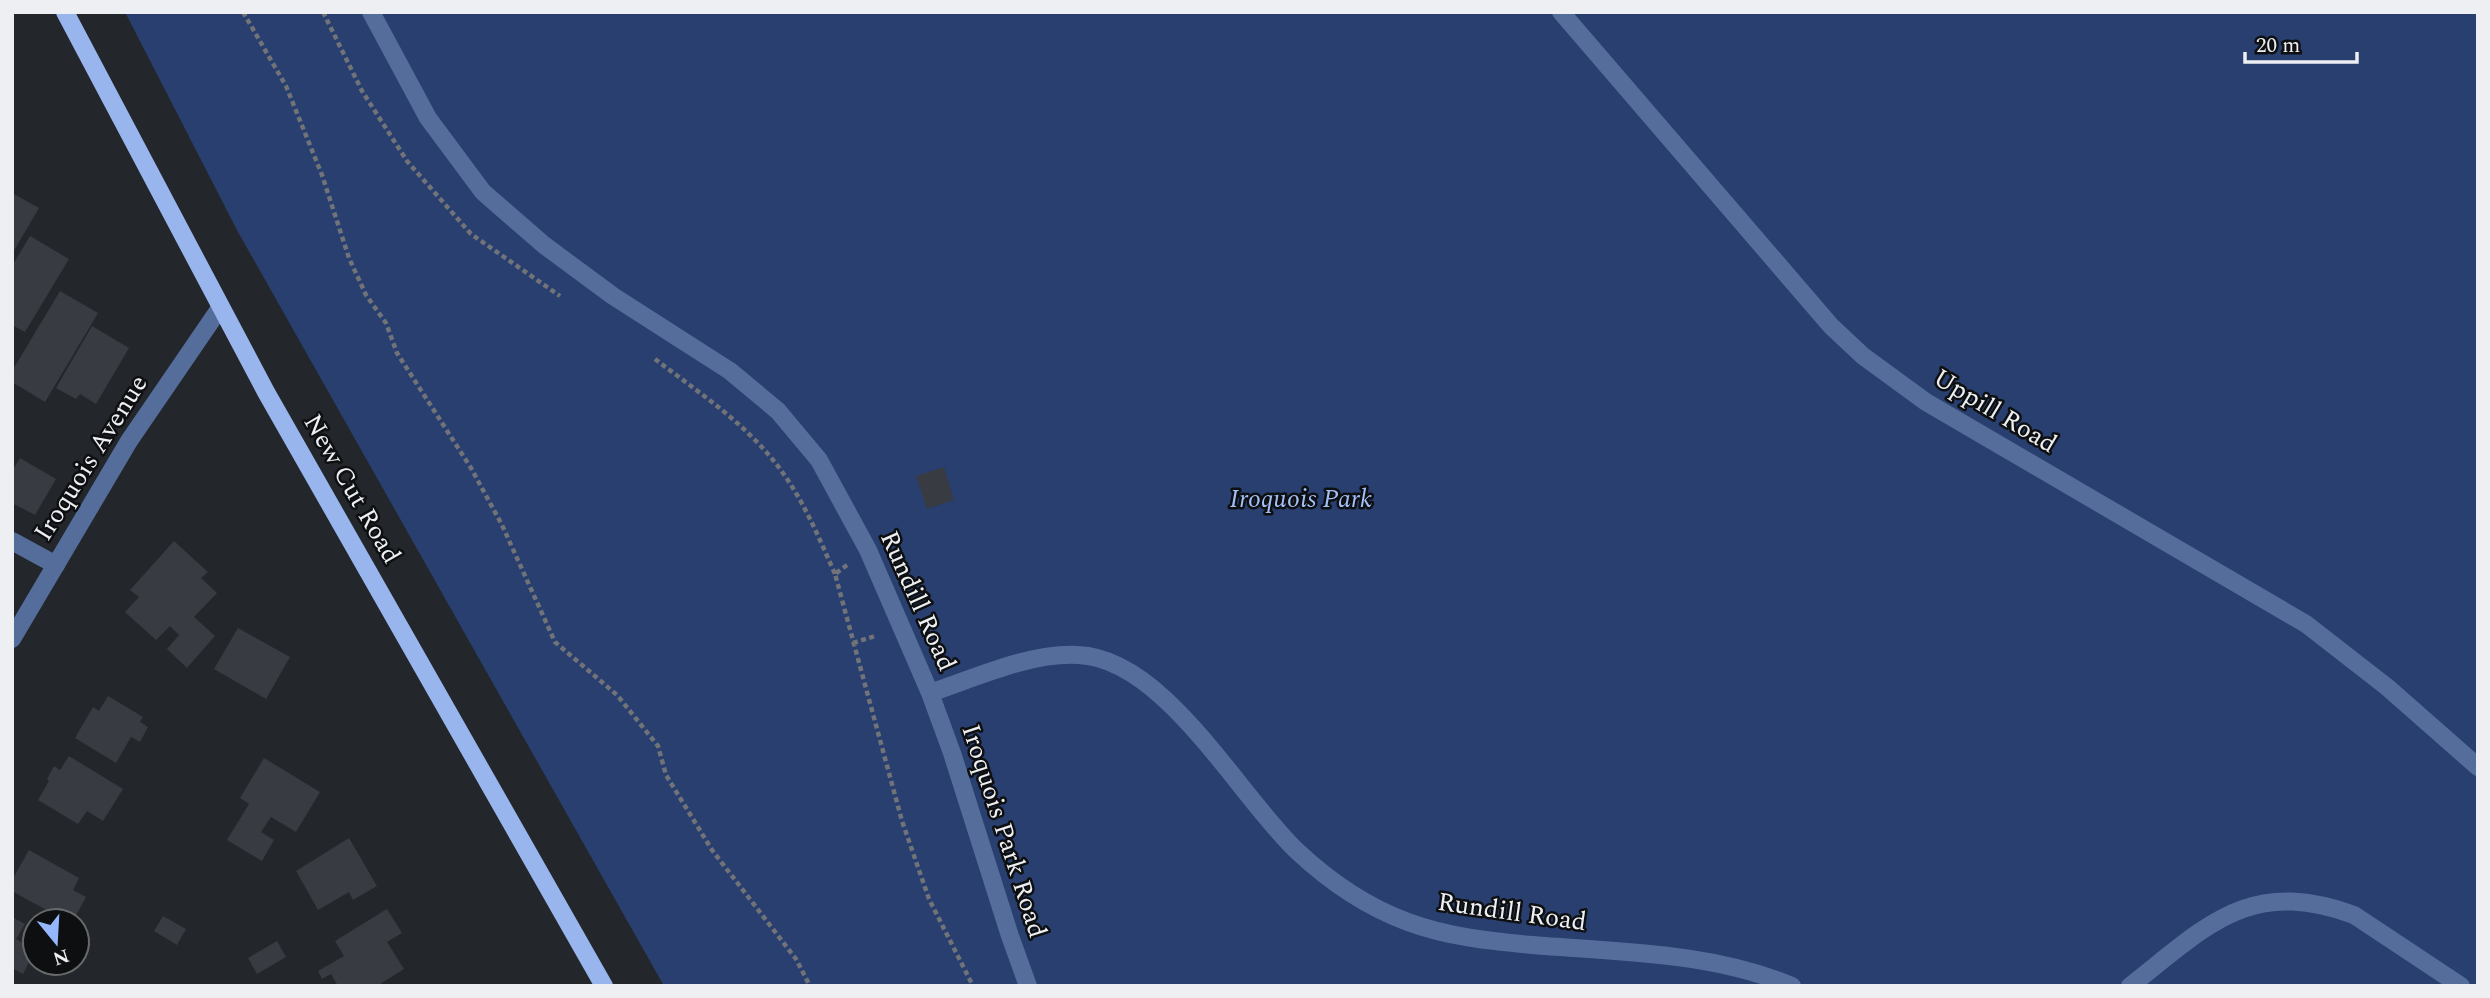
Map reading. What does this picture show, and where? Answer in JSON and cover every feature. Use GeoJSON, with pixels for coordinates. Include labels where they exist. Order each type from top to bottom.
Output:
{"type":"FeatureCollection","features":[{"type":"Feature","properties":{"kind":"main road","name":"New Cut Road"},"geometry":{"type":"LineString","coordinates":[[65,12],[220,308],[604,986]]}},
{"type":"Feature","properties":{"kind":"street","name":"Rundill Road"},"geometry":{"type":"LineString","coordinates":[[371,12],[428,118],[483,192],[544,246],[613,296],[730,371],[778,411],[819,460],[868,550],[930,693],[1055,655],[1097,657],[1128,670],[1159,693],[1298,852],[1335,883],[1367,903],[1408,922],[1450,934],[1493,942],[1713,961],[1792,986]]}},
{"type":"Feature","properties":{"kind":"street","name":"Uppill Road"},"geometry":{"type":"LineString","coordinates":[[1561,12],[1822,315],[1863,356],[1926,402],[2306,624],[2387,687],[2478,766]]}},
{"type":"Feature","properties":{"kind":"street","name":"Iroquois Avenue"},"geometry":{"type":"LineString","coordinates":[[12,639],[129,441],[220,308]]}},
{"type":"Feature","properties":{"kind":"street"},"geometry":{"type":"LineString","coordinates":[[12,541],[56,565]]}},
{"type":"Feature","properties":{"kind":"street","name":"Iroquois Park Road"},"geometry":{"type":"LineString","coordinates":[[930,693],[1028,986]]}},
{"type":"Feature","properties":{"kind":"street"},"geometry":{"type":"LineString","coordinates":[[2130,986],[2196,934],[2226,915],[2252,904],[2284,900],[2354,915],[2461,986]]}},
{"type":"Feature","properties":{"kind":"path"},"geometry":{"type":"LineString","coordinates":[[243,12],[291,98],[322,175],[349,258],[366,295],[386,323],[397,353],[471,468],[502,525],[555,642],[617,695],[658,746],[667,775],[712,850],[796,959],[810,986]]}},
{"type":"Feature","properties":{"kind":"path"},"geometry":{"type":"LineString","coordinates":[[868,550],[835,574],[902,821],[929,899],[973,986]]}},
{"type":"Feature","properties":{"kind":"green space","name":"Iroquois Park"},"geometry":{"type":"Polygon","coordinates":[[[125,12],[2478,12],[2478,986],[664,986],[238,232],[125,12]]]}},
{"type":"Feature","properties":{"kind":"building"},"geometry":{"type":"Polygon","coordinates":[[[12,193],[39,208],[12,254],[12,193]]]}},
{"type":"Feature","properties":{"kind":"building"},"geometry":{"type":"Polygon","coordinates":[[[30,236],[69,259],[25,332],[12,325],[12,266],[30,236]]]}},
{"type":"Feature","properties":{"kind":"building"},"geometry":{"type":"Polygon","coordinates":[[[60,291],[98,313],[45,402],[12,382],[12,371],[60,291]]]}},
{"type":"Feature","properties":{"kind":"building"},"geometry":{"type":"Polygon","coordinates":[[[92,326],[129,348],[96,404],[80,394],[76,399],[56,388],[92,326]]]}},
{"type":"Feature","properties":{"kind":"building"},"geometry":{"type":"Polygon","coordinates":[[[20,458],[56,479],[35,515],[12,503],[12,471],[20,458]]]}},
{"type":"Feature","properties":{"kind":"building"},"geometry":{"type":"Polygon","coordinates":[[[944,467],[954,500],[927,509],[916,476],[944,467]]]}},
{"type":"Feature","properties":{"kind":"building"},"geometry":{"type":"Polygon","coordinates":[[[174,541],[208,572],[201,578],[217,593],[194,617],[215,636],[187,668],[167,649],[179,635],[170,626],[156,640],[125,612],[139,597],[130,590],[174,541]]]}},
{"type":"Feature","properties":{"kind":"building"},"geometry":{"type":"Polygon","coordinates":[[[238,628],[290,657],[266,699],[214,669],[238,628]]]}},
{"type":"Feature","properties":{"kind":"building"},"geometry":{"type":"Polygon","coordinates":[[[108,696],[143,717],[140,722],[148,727],[140,742],[131,737],[116,763],[75,738],[93,707],[99,711],[108,696]]]}},
{"type":"Feature","properties":{"kind":"building"},"geometry":{"type":"Polygon","coordinates":[[[69,756],[123,789],[103,821],[87,811],[78,824],[38,800],[54,766],[60,770],[69,756]]]}},
{"type":"Feature","properties":{"kind":"building"},"geometry":{"type":"Polygon","coordinates":[[[264,758],[320,792],[296,832],[271,817],[261,832],[274,840],[262,861],[227,840],[249,804],[240,798],[264,758]]]}},
{"type":"Feature","properties":{"kind":"building"},"geometry":{"type":"Polygon","coordinates":[[[349,838],[377,886],[353,900],[349,892],[318,910],[296,871],[349,838]]]}},
{"type":"Feature","properties":{"kind":"building"},"geometry":{"type":"Polygon","coordinates":[[[29,850],[79,878],[73,890],[86,897],[81,907],[41,907],[12,891],[12,880],[29,850]]]}},
{"type":"Feature","properties":{"kind":"building"},"geometry":{"type":"Polygon","coordinates":[[[387,909],[402,933],[387,942],[404,969],[377,986],[338,986],[331,974],[322,979],[318,971],[344,956],[335,941],[387,909]]]}},
{"type":"Feature","properties":{"kind":"building"},"geometry":{"type":"Polygon","coordinates":[[[163,916],[186,929],[177,945],[154,931],[163,916]]]}},
{"type":"Feature","properties":{"kind":"building"},"geometry":{"type":"Polygon","coordinates":[[[12,917],[21,922],[21,931],[16,939],[21,942],[21,973],[12,968],[12,917]]]}},
{"type":"Feature","properties":{"kind":"building"},"geometry":{"type":"Polygon","coordinates":[[[277,941],[286,957],[257,974],[248,958],[277,941]]]}}]}
